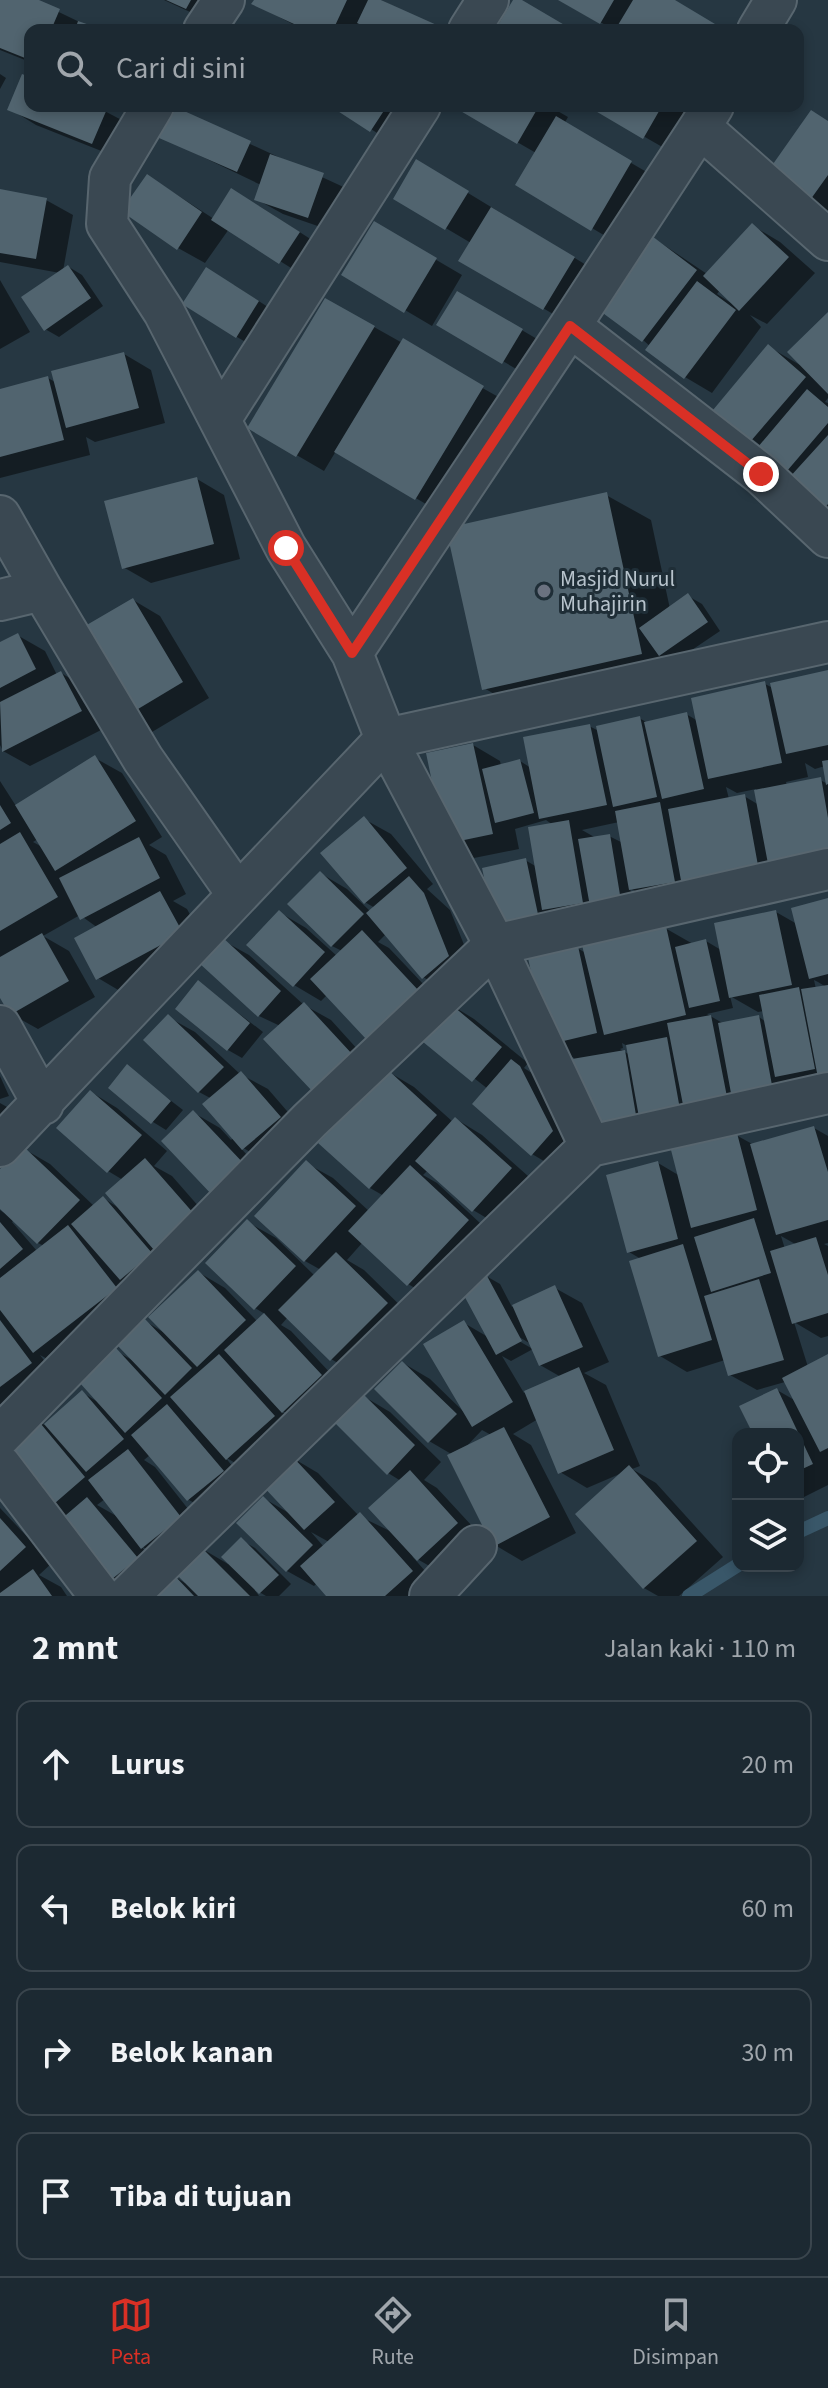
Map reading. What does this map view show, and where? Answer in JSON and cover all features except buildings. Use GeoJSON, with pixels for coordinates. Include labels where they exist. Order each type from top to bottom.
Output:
{"type":"FeatureCollection","features":[{"type":"Feature","properties":{"kind":"street"},"geometry":{"type":"LineString","coordinates":[[208,24],[224,0]]}},
{"type":"Feature","properties":{"kind":"street"},"geometry":{"type":"LineString","coordinates":[[473,24],[488,0]]}},
{"type":"Feature","properties":{"kind":"street"},"geometry":{"type":"LineString","coordinates":[[762,24],[776,0]]}},
{"type":"Feature","properties":{"kind":"street"},"geometry":{"type":"LineString","coordinates":[[149,112],[110,178],[107,224],[164,312],[286,548],[352,653],[386,739],[495,945],[590,1146]]}},
{"type":"Feature","properties":{"kind":"street"},"geometry":{"type":"LineString","coordinates":[[221,418],[416,112]]}},
{"type":"Feature","properties":{"kind":"street"},"geometry":{"type":"LineString","coordinates":[[352,653],[706,116],[828,240]]}},
{"type":"Feature","properties":{"kind":"street"},"geometry":{"type":"LineString","coordinates":[[570,326],[761,474],[828,537]]}},
{"type":"Feature","properties":{"kind":"street"},"geometry":{"type":"LineString","coordinates":[[0,516],[143,759],[238,895]]}},
{"type":"Feature","properties":{"kind":"street"},"geometry":{"type":"LineString","coordinates":[[0,600],[42,590]]}},
{"type":"Feature","properties":{"kind":"street"},"geometry":{"type":"LineString","coordinates":[[0,1146],[386,739],[828,642]]}},
{"type":"Feature","properties":{"kind":"street"},"geometry":{"type":"LineString","coordinates":[[100,1596],[1,1441],[310,1120],[495,945],[828,869]]}},
{"type":"Feature","properties":{"kind":"street"},"geometry":{"type":"LineString","coordinates":[[0,1026],[43,1104]]}},
{"type":"Feature","properties":{"kind":"street"},"geometry":{"type":"LineString","coordinates":[[128,1596],[590,1146],[828,1093]]}},
{"type":"Feature","properties":{"kind":"street"},"geometry":{"type":"LineString","coordinates":[[430,1596],[476,1546]]}},
{"type":"Feature","properties":{"kind":"waterway"},"geometry":{"type":"LineString","coordinates":[[804,1529],[828,1518]]}},
{"type":"Feature","properties":{"kind":"waterway"},"geometry":{"type":"LineString","coordinates":[[689,1596],[732,1569]]}},
{"type":"Feature","properties":{"kind":"place","name":"Masjid Nurul Muhajirin"},"geometry":{"type":"Point","coordinates":[544,591]}},
{"type":"Feature","properties":{"kind":"route"},"geometry":{"type":"LineString","coordinates":[[286,548],[352,653],[570,326],[761,474]]}}]}
